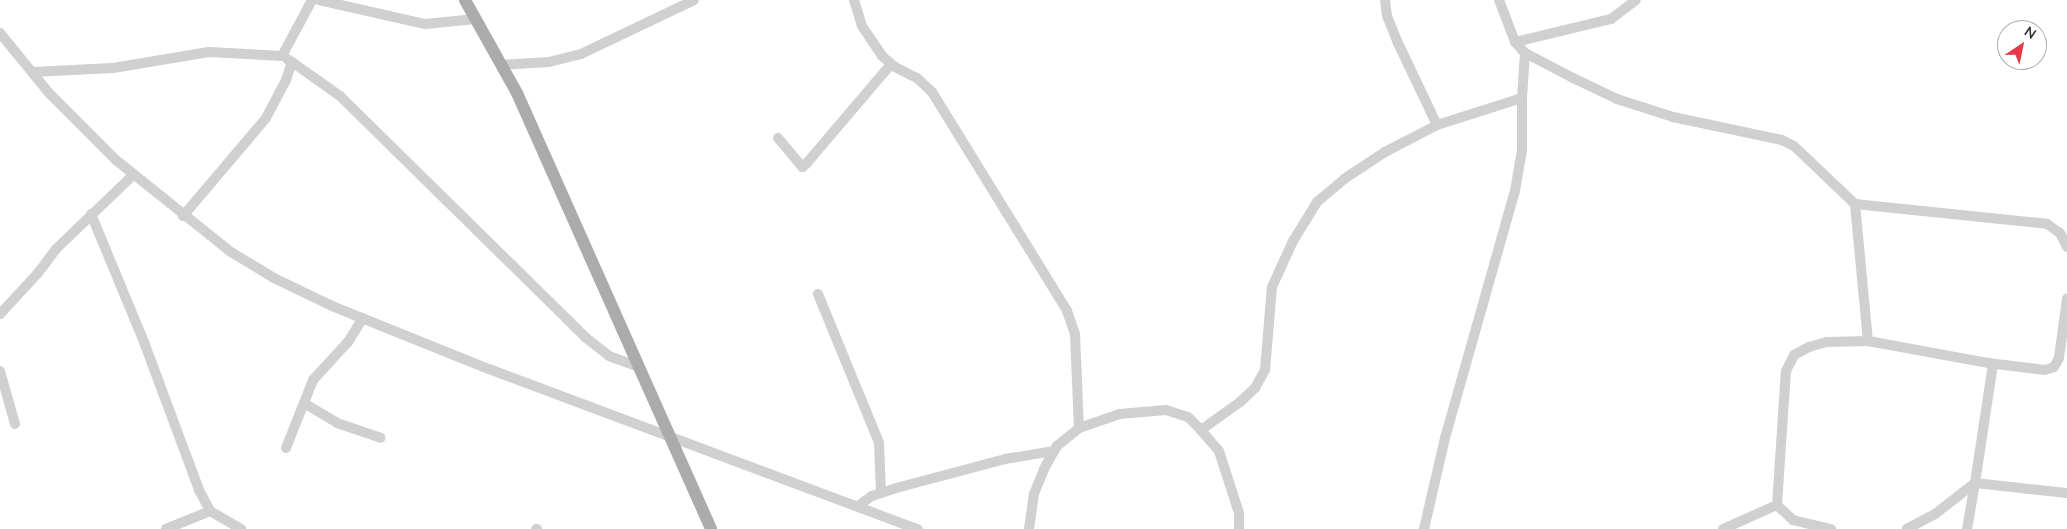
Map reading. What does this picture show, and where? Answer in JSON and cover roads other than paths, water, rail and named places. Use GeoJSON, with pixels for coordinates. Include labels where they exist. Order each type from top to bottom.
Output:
{"type":"FeatureCollection","features":[{"type":"Feature","properties":{"kind":"main road"},"geometry":{"type":"LineString","coordinates":[[466,0],[501,65],[711,529]]}},
{"type":"Feature","properties":{"kind":"street"},"geometry":{"type":"LineString","coordinates":[[282,56],[312,0]]}},
{"type":"Feature","properties":{"kind":"street"},"geometry":{"type":"LineString","coordinates":[[319,0],[425,24],[476,19]]}},
{"type":"Feature","properties":{"kind":"street"},"geometry":{"type":"LineString","coordinates":[[501,65],[548,62],[581,54],[694,0]]}},
{"type":"Feature","properties":{"kind":"street"},"geometry":{"type":"LineString","coordinates":[[854,0],[862,26],[882,56],[891,64],[917,78],[932,92],[1067,311],[1075,334],[1079,428]]}},
{"type":"Feature","properties":{"kind":"street"},"geometry":{"type":"LineString","coordinates":[[1385,0],[1398,43],[1437,125]]}},
{"type":"Feature","properties":{"kind":"street"},"geometry":{"type":"LineString","coordinates":[[1499,0],[1515,42],[1525,53],[1616,99],[1673,117],[1782,140],[1794,146],[1855,204],[2047,224],[2060,233],[2067,247]]}},
{"type":"Feature","properties":{"kind":"street"},"geometry":{"type":"LineString","coordinates":[[1515,42],[1604,22],[1636,0]]}},
{"type":"Feature","properties":{"kind":"street"},"geometry":{"type":"LineString","coordinates":[[0,33],[82,128],[133,175],[231,252],[274,278],[363,318],[489,369],[918,529]]}},
{"type":"Feature","properties":{"kind":"street"},"geometry":{"type":"LineString","coordinates":[[33,72],[113,68],[209,52],[282,56],[340,96],[585,338],[609,356],[639,367]]}},
{"type":"Feature","properties":{"kind":"street"},"geometry":{"type":"LineString","coordinates":[[1424,529],[1445,438],[1515,191],[1522,150],[1522,98],[1525,53]]}},
{"type":"Feature","properties":{"kind":"street"},"geometry":{"type":"LineString","coordinates":[[183,216],[266,118],[278,99],[292,62]]}},
{"type":"Feature","properties":{"kind":"street"},"geometry":{"type":"LineString","coordinates":[[778,138],[802,166],[806,164],[891,64]]}},
{"type":"Feature","properties":{"kind":"street"},"geometry":{"type":"LineString","coordinates":[[1201,430],[1240,402],[1255,388],[1264,370],[1272,287],[1293,241],[1317,202],[1385,152],[1437,125],[1522,98]]}},
{"type":"Feature","properties":{"kind":"street"},"geometry":{"type":"LineString","coordinates":[[0,314],[90,214],[133,175]]}},
{"type":"Feature","properties":{"kind":"street"},"geometry":{"type":"LineString","coordinates":[[1855,204],[1868,341]]}},
{"type":"Feature","properties":{"kind":"street"},"geometry":{"type":"LineString","coordinates":[[90,214],[144,342],[199,490],[210,511],[241,529]]}},
{"type":"Feature","properties":{"kind":"street"},"geometry":{"type":"LineString","coordinates":[[818,294],[879,443],[881,493]]}},
{"type":"Feature","properties":{"kind":"street"},"geometry":{"type":"LineString","coordinates":[[1987,363],[2045,370],[2054,367],[2059,358],[2067,299]]}},
{"type":"Feature","properties":{"kind":"street"},"geometry":{"type":"LineString","coordinates":[[286,448],[314,380],[348,342],[363,318]]}},
{"type":"Feature","properties":{"kind":"street"},"geometry":{"type":"LineString","coordinates":[[1777,505],[1786,371],[1794,355],[1827,342],[1868,341],[1993,364],[1976,484],[1967,529]]}},
{"type":"Feature","properties":{"kind":"street"},"geometry":{"type":"LineString","coordinates":[[0,370],[15,424]]}},
{"type":"Feature","properties":{"kind":"street"},"geometry":{"type":"LineString","coordinates":[[304,403],[338,423],[381,438]]}},
{"type":"Feature","properties":{"kind":"street"},"geometry":{"type":"LineString","coordinates":[[1029,529],[1034,494],[1054,451],[1079,428],[1120,414],[1166,410],[1188,417],[1219,451],[1239,513],[1239,529]]}},
{"type":"Feature","properties":{"kind":"street"},"geometry":{"type":"LineString","coordinates":[[858,506],[881,493],[1005,459],[1054,451]]}},
{"type":"Feature","properties":{"kind":"street"},"geometry":{"type":"LineString","coordinates":[[1906,529],[1935,514],[1976,484],[2067,493]]}},
{"type":"Feature","properties":{"kind":"street"},"geometry":{"type":"LineString","coordinates":[[1723,529],[1777,505]]}},
{"type":"Feature","properties":{"kind":"street"},"geometry":{"type":"LineString","coordinates":[[1777,505],[1793,520],[1831,529]]}},
{"type":"Feature","properties":{"kind":"street"},"geometry":{"type":"LineString","coordinates":[[166,529],[210,511]]}}]}
